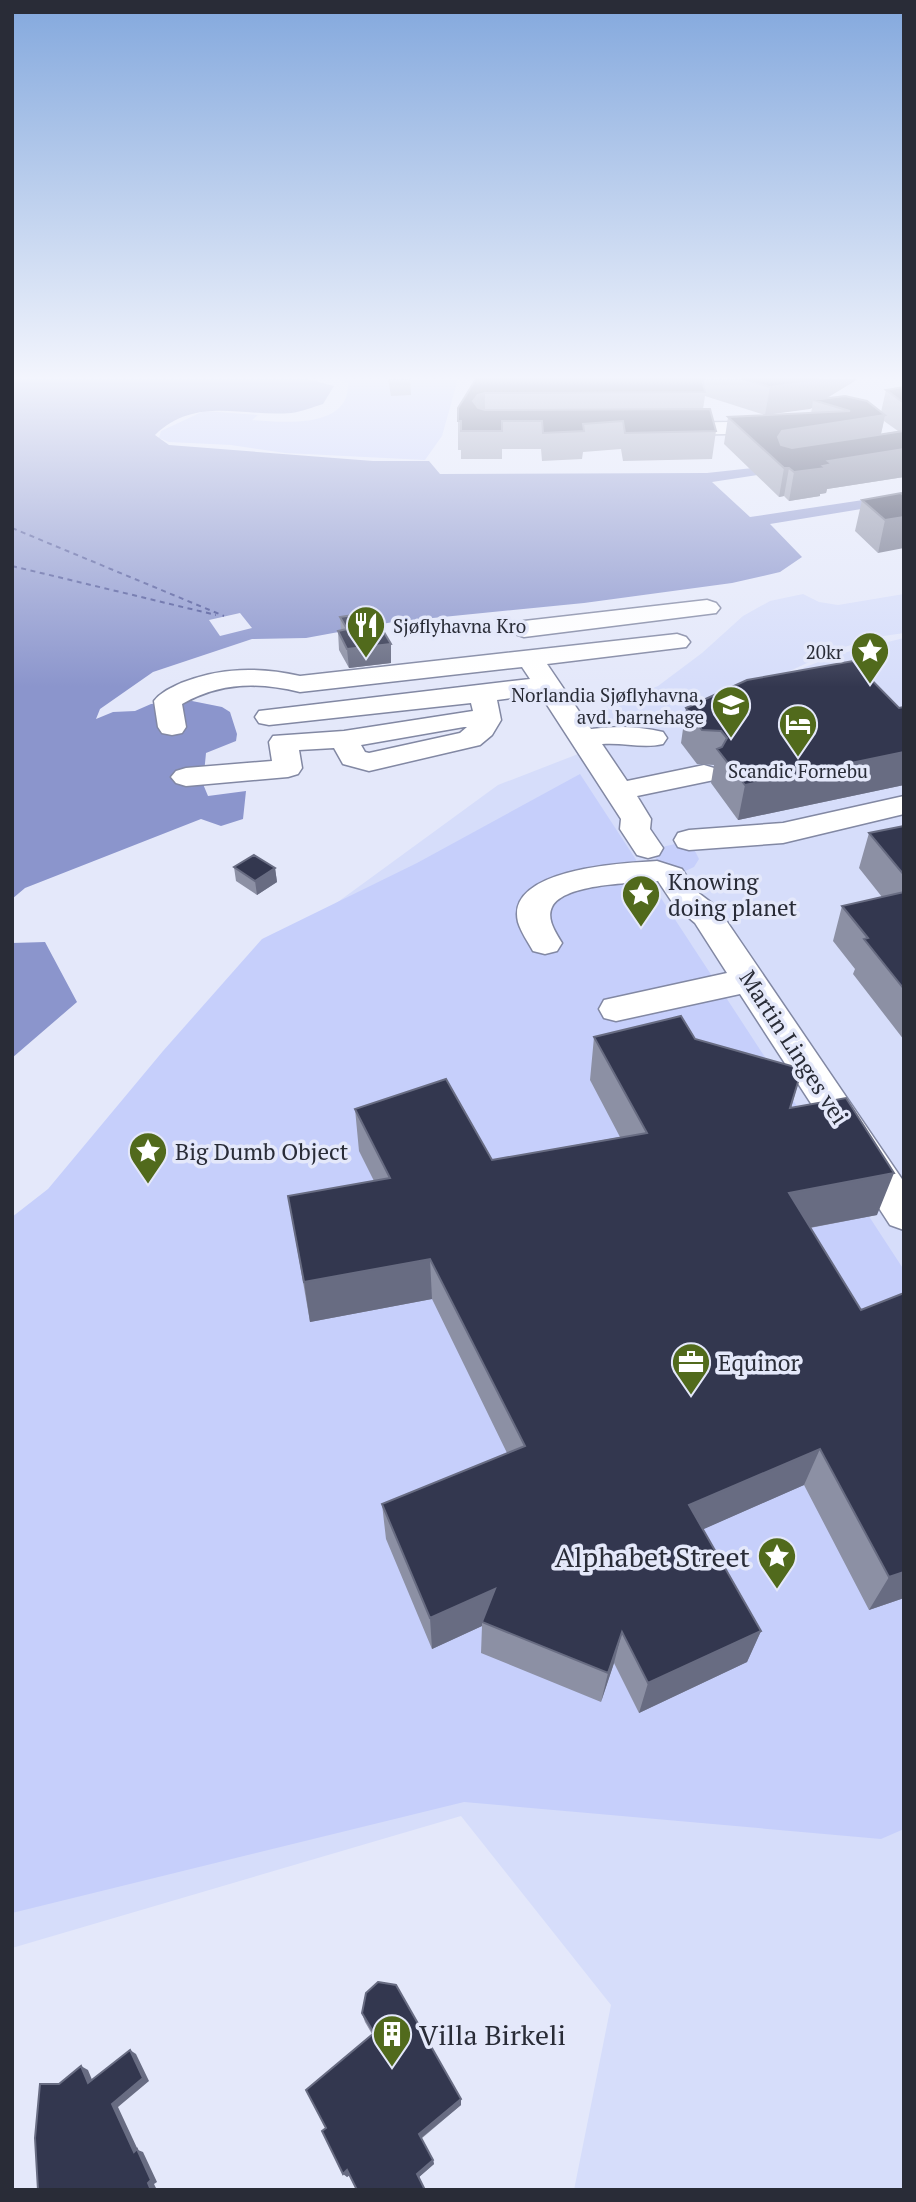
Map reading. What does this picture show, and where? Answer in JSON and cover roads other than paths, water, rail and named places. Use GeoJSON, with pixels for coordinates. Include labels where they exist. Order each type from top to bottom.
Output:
{"type":"FeatureCollection","features":[{"type":"Feature","properties":{"kind":"street"},"geometry":{"type":"LineString","coordinates":[[524,629],[707,608]]}},
{"type":"Feature","properties":{"kind":"street"},"geometry":{"type":"LineString","coordinates":[[620,618],[642,655]]}},
{"type":"Feature","properties":{"kind":"street"},"geometry":{"type":"LineString","coordinates":[[172,727],[168,701],[192,688],[254,674],[300,684],[529,658],[642,655],[677,642]]}},
{"type":"Feature","properties":{"kind":"street","name":"Martin Linges vei"},"geometry":{"type":"LineString","coordinates":[[529,658],[619,791],[636,820],[635,830],[673,858],[685,898],[706,915],[904,1213]]}},
{"type":"Feature","properties":{"kind":"street"},"geometry":{"type":"LineString","coordinates":[[300,684],[307,713]]}},
{"type":"Feature","properties":{"kind":"street"},"geometry":{"type":"LineString","coordinates":[[269,717],[386,706],[484,707],[547,685]]}},
{"type":"Feature","properties":{"kind":"street"},"geometry":{"type":"LineString","coordinates":[[186,777],[288,768],[283,742],[348,739],[346,743],[353,758],[369,762],[470,739],[480,731],[484,707]]}},
{"type":"Feature","properties":{"kind":"street"},"geometry":{"type":"LineString","coordinates":[[584,738],[620,734],[653,738]]}},
{"type":"Feature","properties":{"kind":"street"},"geometry":{"type":"LineString","coordinates":[[545,943],[534,922],[539,901],[561,884],[673,858],[766,844],[783,833],[902,808]]}},
{"type":"Feature","properties":{"kind":"street"},"geometry":{"type":"LineString","coordinates":[[615,1009],[749,980]]}},
{"type":"Feature","properties":{"kind":"lane"},"geometry":{"type":"LineString","coordinates":[[619,791],[704,774]]}},
{"type":"Feature","properties":{"kind":"place","name":"Sjøflyhavna Kro"},"geometry":{"type":"Point","coordinates":[366,659]}},
{"type":"Feature","properties":{"kind":"place","name":"20kr"},"geometry":{"type":"Point","coordinates":[870,685]}},
{"type":"Feature","properties":{"kind":"place","name":"Norlandia Sjøflyhavna, avd. barnehage"},"geometry":{"type":"Point","coordinates":[731,739]}},
{"type":"Feature","properties":{"kind":"place","name":"Scandic Fornebu"},"geometry":{"type":"Point","coordinates":[798,758]}},
{"type":"Feature","properties":{"kind":"place","name":"Knowing doing planet"},"geometry":{"type":"Point","coordinates":[641,928]}},
{"type":"Feature","properties":{"kind":"place","name":"Big Dumb Object"},"geometry":{"type":"Point","coordinates":[148,1185]}},
{"type":"Feature","properties":{"kind":"place","name":"Equinor"},"geometry":{"type":"Point","coordinates":[691,1396]}},
{"type":"Feature","properties":{"kind":"place","name":"Alphabet Street"},"geometry":{"type":"Point","coordinates":[777,1590]}},
{"type":"Feature","properties":{"kind":"place","name":"Villa Birkeli"},"geometry":{"type":"Point","coordinates":[392,2068]}}]}
